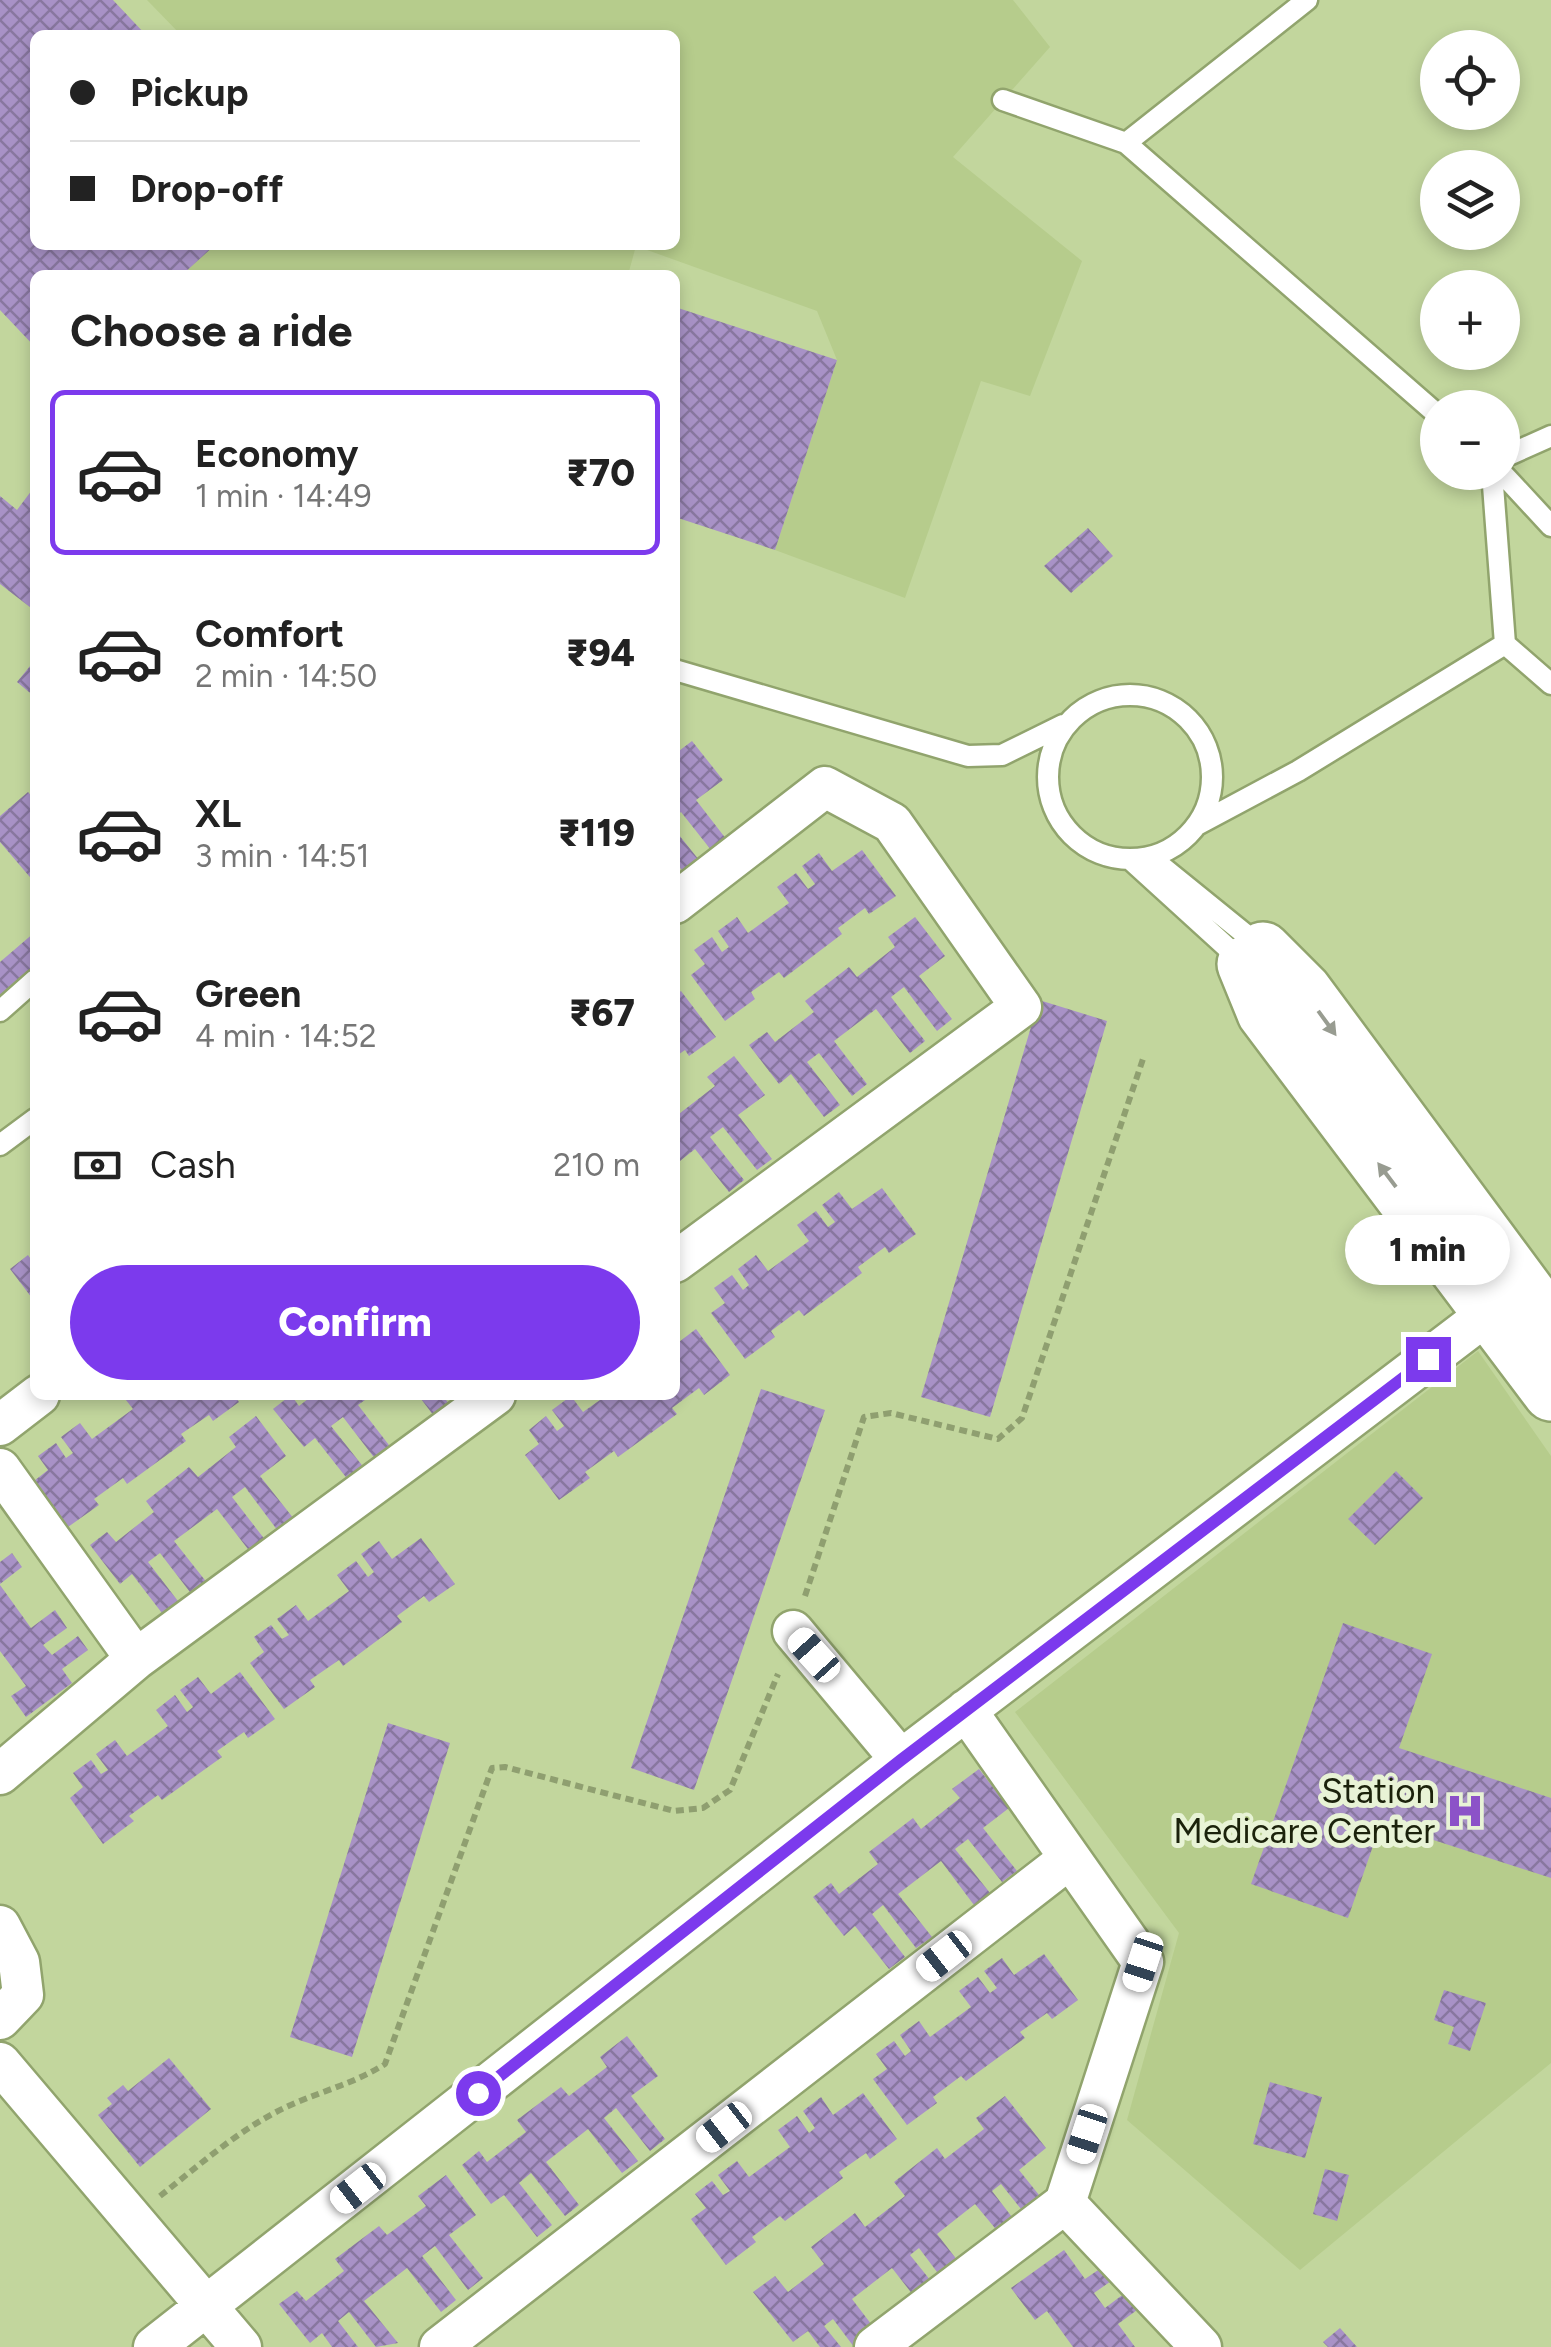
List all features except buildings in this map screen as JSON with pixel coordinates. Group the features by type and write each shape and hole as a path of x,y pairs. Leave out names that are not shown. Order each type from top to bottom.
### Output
{"main road":[{"path":"1254,956 1266,1013 1551,1392"},
{"path":"1254,956 1304,992 1551,1325"}],"street":[{"path":"680,899 825,787 892,824 1021,1007 680,1258"},
{"path":"154,2347 901,1760 1490,1312"},
{"path":"0,1425 32,1400"},
{"path":"0,1774 136,1659 488,1400"},
{"path":"0,1469 136,1659"},
{"path":"793,1631 901,1760"},
{"path":"875,2347 1065,2203 1143,1962 966,1710"},
{"path":"440,2347 1070,1858"},
{"path":"0,1926 19,1962 22,1994 0,2018"},
{"path":"0,2063 241,2347"},
{"path":"1065,2203 1201,2347"}],"lane":[{"path":"1126,143 1307,0"},
{"path":"1003,100 1126,143 1420,400"},
{"path":"1520,450 1551,436"},
{"path":"1493,490 1505,644 1551,684"},
{"path":"1518,490 1551,526"},
{"path":"1069,720 1049,758 1051,801 1074,837 1092,850 1140,859 1168,850 1196,825 1298,770 1505,644"},
{"path":"680,671 968,756 1002,756 1108,697 1130,694 1173,706 1203,739 1210,760 1207,805 1196,825"},
{"path":"1140,859 1254,956"},
{"path":"0,1011 30,984"},
{"path":"0,1145 30,1123"}],"path":[{"path":"131,2218 230,2141 292,2104 360,2080 385,2064 492,1768 505,1766 674,1810 703,1808 730,1790 793,1631 864,1417 891,1412 998,1439 1022,1418 1144,1056"}],"shaded area":[{"path":"147,0 1013,0 1050,47 953,157 1082,261 1030,396 981,381 905,598 775,550 837,360 817,311 647,250 680,250 680,30 176,30"},
{"path":"210,250 635,250 629,270 188,270"},
{"path":"1478,1351 1551,1456 1551,2063 1300,2270 1127,2120 1179,1933 1015,1712"}],"place":[{"name":"Station Medicare Center","path":"1465,1811"}],"route":[{"path":"478,2093 901,1760 1428,1359"}]}
